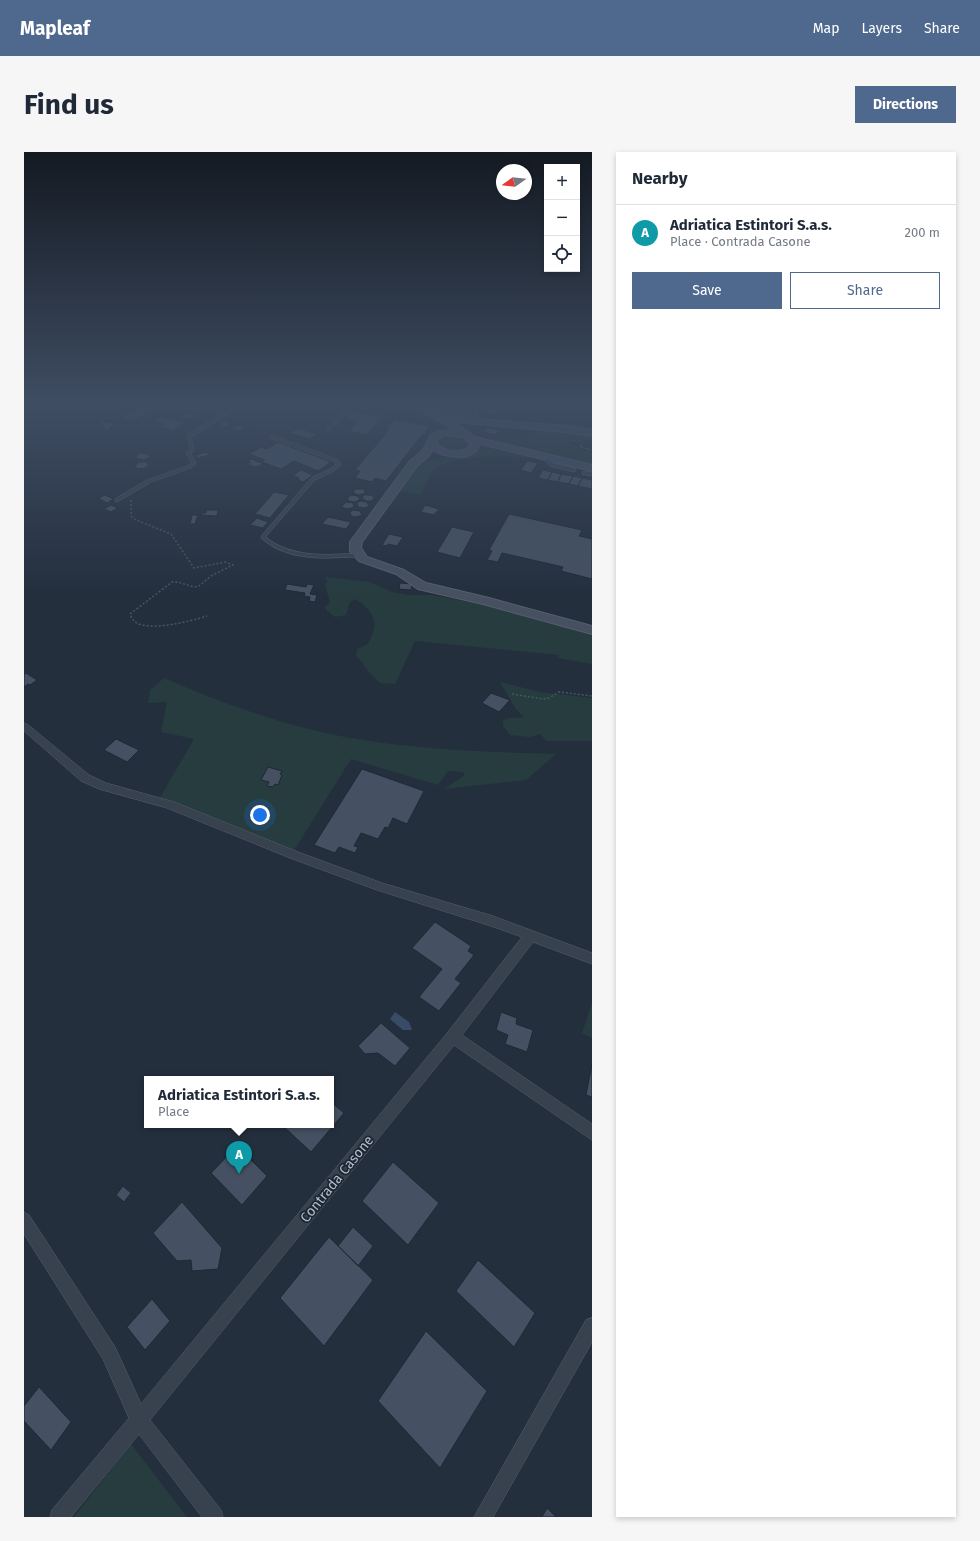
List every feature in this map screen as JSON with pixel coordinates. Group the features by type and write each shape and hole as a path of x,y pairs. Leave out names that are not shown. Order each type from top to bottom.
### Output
{"main road":[{"path":"410,467 356,542 355,548 359,555 369,561 400,572 422,586 431,589 492,603 592,630"},
{"path":"408,471 415,467"},
{"path":"578,467 588,470"}],"street":[{"path":"24,726 75,770 86,778 103,786 170,805 294,855 381,887 460,911 592,959"},
{"name":"Contrada Casone","path":"59,1517 454,1036 531,936"},
{"path":"454,1036 592,1134"},
{"path":"24,1220 109,1352 139,1420 214,1517"},
{"path":"483,1517 592,1326"}],"lane":[{"path":"117,500 149,481 190,467"},
{"path":"336,467 312,479 263,537 267,543 280,550 338,557 359,555"},
{"path":"559,467 574,470"},
{"path":"588,470 592,474"}],"path":[{"path":"132,491 131,516 136,520 171,534 194,568 202,569 228,561 233,565 211,576 199,586 194,587 178,582 172,582 130,614 131,617 135,622 150,625 187,623 207,616"},
{"path":"512,694 543,699 549,698 559,692 592,696"}],"green space":[{"path":"416,467 437,467 434,468 421,495 396,491"},
{"path":"325,577 370,582 392,592 409,595 433,595 500,608 592,632 592,664 558,658 559,655 415,641 395,684 381,683 373,677 356,655 357,649 368,644 372,635 374,620 372,615 363,604 355,599 350,602 346,615 335,617 327,611 325,607 330,602 325,586 327,581"},
{"path":"164,678 237,707 312,730 337,735 363,740 435,748 556,754 526,780 444,789 465,775 463,772 448,771 438,785 351,759 293,852 158,801 194,739 161,732 167,702 148,703 150,690"},
{"path":"500,682 540,692 592,698 592,741 547,741 540,734 530,737 510,735 503,726 503,720 524,717 515,708"},
{"path":"592,1003 592,1038 582,1033"},
{"path":"131,1444 187,1517 74,1517"}],"water":[{"path":"395,1012 409,1022 412,1030 403,1030 390,1019"}],"building":[{"path":"136,467 147,467 145,468 138,469"},
{"path":"275,467 285,467 281,469"},
{"path":"308,467 324,467 318,471"},
{"path":"358,467 397,467 386,481 375,478 372,482 355,478 360,471 355,470"},
{"path":"523,467 535,467 531,473 521,470"},
{"path":"301,470 313,475 303,482 293,475"},
{"path":"543,470 552,472 548,480 538,478"},
{"path":"552,472 561,474 558,482 548,480"},
{"path":"561,474 573,476 569,484 558,482"},
{"path":"573,476 582,478 578,486 569,484"},
{"path":"582,478 592,480 592,489 578,486"},
{"path":"364,489 365,493 359,495 355,494 353,490"},
{"path":"274,492 289,495 270,518 255,514"},
{"path":"105,495 114,499 107,503 98,498"},
{"path":"351,495 358,496 360,500 354,502 349,501 347,498"},
{"path":"364,495 371,495 375,498 371,501 366,501 362,498"},
{"path":"360,501 367,502 369,506 365,508 358,507 357,503"},
{"path":"346,502 353,503 354,507 348,509 344,508 342,506"},
{"path":"111,505 118,508 111,512 104,509"},
{"path":"425,505 439,509 434,515 421,512"},
{"path":"206,510 218,510 217,516 201,515 202,513 206,513"},
{"path":"353,510 360,511 362,515 356,517 351,516 350,512"},
{"path":"509,514 582,530 579,536 592,539 592,579 561,571 563,567 502,553 498,562 487,560 492,551 489,550"},
{"path":"192,515 198,515 195,524 190,524"},
{"path":"328,517 351,522 346,529 322,524"},
{"path":"257,518 268,522 263,528 250,525"},
{"path":"452,527 474,532 460,558 437,552"},
{"path":"389,534 403,537 397,546 388,544 387,546 382,545"},
{"path":"400,583 412,584 411,590 399,589"},
{"path":"287,584 306,587 307,584 314,585 310,594 317,595 315,602 309,601 310,597 304,596 305,593 285,590"},
{"path":"26,673 37,680 24,687 24,675"},
{"path":"491,693 510,700 499,712 482,703"},
{"path":"116,739 139,750 127,762 104,750"},
{"path":"268,767 282,771 278,785 275,784 273,787 267,786 269,782 261,780"},
{"path":"362,769 424,791 407,824 393,818 388,828 385,827 378,839 361,833 354,846 358,847 355,853 339,847 335,853 314,845"},
{"path":"435,922 471,946 468,951 474,955 455,979 461,983 439,1011 419,997 442,969 412,948"},
{"path":"501,1012 517,1018 516,1024 533,1030 527,1052 505,1044 508,1035 496,1030"},
{"path":"381,1023 410,1048 395,1066 378,1053 365,1054 358,1046"},
{"path":"592,1064 592,1097 586,1095"},
{"path":"334,1105 344,1113 334,1125"},
{"path":"285,1128 331,1128 311,1152"},
{"path":"237,1146 267,1176 242,1205 211,1173"},
{"path":"393,1162 439,1203 408,1245 362,1201"},
{"path":"123,1186 131,1193 124,1202 116,1195"},
{"path":"182,1202 222,1248 218,1269 192,1271 191,1260 177,1261 153,1233"},
{"path":"353,1227 373,1246 358,1266 338,1246"},
{"path":"329,1237 373,1280 324,1346 280,1298"},
{"path":"478,1260 535,1313 514,1347 456,1291"},
{"path":"152,1299 170,1321 145,1350 127,1327"},
{"path":"426,1331 487,1391 440,1468 378,1401"},
{"path":"39,1387 71,1422 51,1450 24,1421 24,1406"},
{"path":"547,1508 556,1517 542,1517"}],"place":[{"name":"Adriatica Estintori S.a.s.","path":"239,1174"}]}
